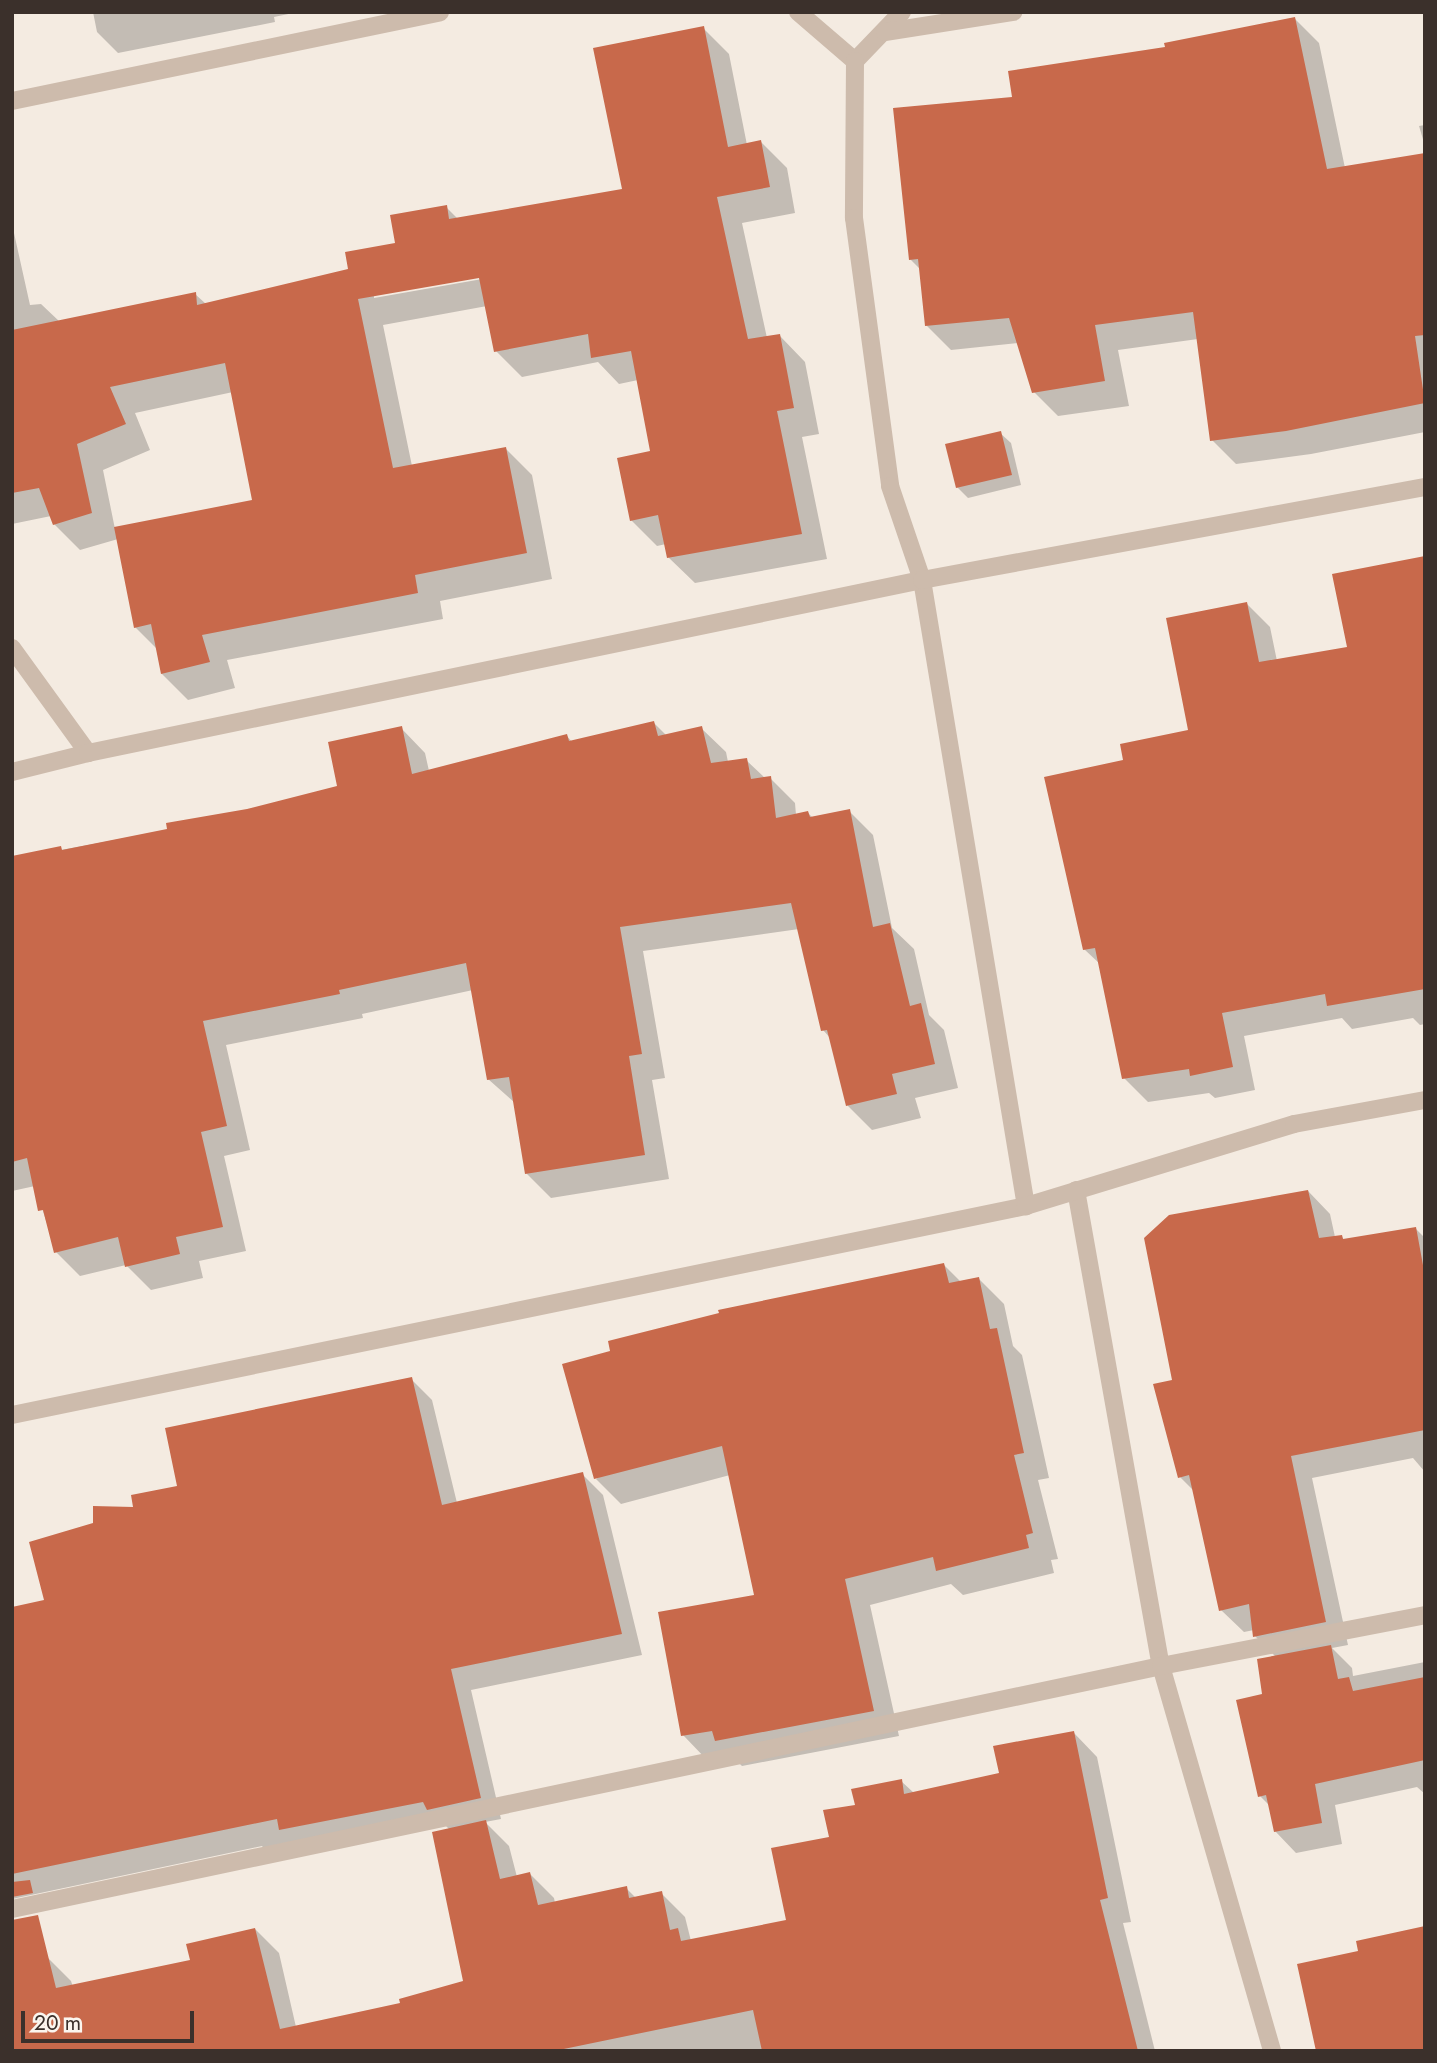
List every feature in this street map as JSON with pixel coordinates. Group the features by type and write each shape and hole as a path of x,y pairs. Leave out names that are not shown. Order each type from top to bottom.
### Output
{"street":[{"path":"12,102 440,12"},
{"path":"798,12 855,61"},
{"path":"902,12 855,61 854,218 890,486 922,580 1026,1206"},
{"path":"885,32 1013,12"},
{"path":"12,772 88,753 922,580 1425,487"},
{"path":"12,648 88,753"},
{"path":"12,1415 1026,1206 1294,1124 1425,1100"},
{"path":"1076,1190 1161,1666 1272,2051"},
{"path":"12,1909 1161,1666 1425,1615"}],"building":[{"path":"1295,17 1327,169 1425,153 1425,335 1415,336 1425,403 1286,431 1210,441 1193,312 1095,325 1105,381 1032,393 1009,318 925,326 918,259 909,260 893,108 1012,97 1008,71 1165,47 1164,43"},
{"path":"704,26 728,147 761,140 770,187 717,197 748,339 780,334 794,408 777,411 802,534 667,558 658,515 630,521 617,458 650,451 631,351 591,358 588,334 494,352 479,278 358,299 393,468 506,447 527,553 415,575 418,593 202,635 210,662 161,674 151,624 134,628 114,527 252,500 225,363 110,387 126,424 77,444 92,513 53,525 39,488 12,493 12,330 196,292 197,305 348,269 345,252 395,243 390,215 447,205 449,219 622,189 593,48"},
{"path":"1001,431 1012,475 956,488 945,444"},
{"path":"1425,556 1425,989 1327,1006 1325,994 1222,1013 1233,1067 1190,1076 1189,1069 1122,1079 1095,948 1083,950 1044,777 1123,760 1120,744 1188,730 1166,618 1247,602 1259,662 1347,647 1332,574"},
{"path":"654,721 658,736 702,726 711,763 747,758 751,779 771,776 776,818 808,811 810,817 850,809 873,927 890,923 910,1006 921,1003 935,1064 892,1074 897,1094 846,1106 827,1030 821,1031 791,903 620,927 642,1054 629,1056 645,1155 525,1174 509,1077 487,1080 466,963 339,990 340,994 203,1021 227,1126 201,1132 223,1227 176,1237 180,1254 125,1267 118,1237 54,1253 43,1210 38,1211 27,1158 12,1162 12,856 61,846 62,850 167,829 166,823 247,809 337,786 328,742 402,726 412,774 567,734 569,741"},
{"path":"1308,1190 1319,1238 1342,1235 1343,1239 1416,1227 1425,1276 1425,1430 1291,1456 1326,1622 1253,1637 1249,1604 1219,1611 1189,1475 1178,1478 1153,1384 1172,1380 1144,1238 1169,1215"},
{"path":"944,1263 949,1283 979,1277 990,1329 997,1328 1024,1453 1014,1455 1033,1533 1026,1535 1029,1548 936,1571 933,1557 845,1579 874,1711 715,1741 712,1731 681,1736 658,1612 754,1595 722,1446 594,1479 562,1364 610,1351 608,1341 719,1313 718,1310"},
{"path":"412,1377 442,1505 583,1472 622,1634 451,1669 481,1798 427,1810 423,1802 279,1830 277,1819 12,1874 12,1607 44,1600 29,1542 93,1523 93,1506 133,1507 131,1495 177,1486 165,1428"},
{"path":"1331,1645 1338,1679 1349,1677 1353,1691 1425,1677 1425,1760 1315,1784 1322,1823 1274,1832 1266,1795 1258,1797 1236,1700 1262,1694 1257,1659"},
{"path":"1074,1731 1108,1898 1100,1900 1138,2051 762,2051 753,2010 554,2051 12,2051 12,1920 38,1915 56,1988 190,1960 186,1944 255,1928 280,2029 400,2003 399,1999 463,1981 432,1832 486,1820 500,1879 530,1872 538,1905 627,1886 629,1898 662,1891 670,1930 678,1928 681,1941 786,1920 771,1848 829,1837 823,1810 855,1805 851,1789 902,1779 904,1794 999,1773 993,1746"},
{"path":"30,1880 33,1893 12,1897 12,1882"},
{"path":"1425,1926 1425,2051 1316,2051 1297,1964 1358,1951 1356,1941"}]}
